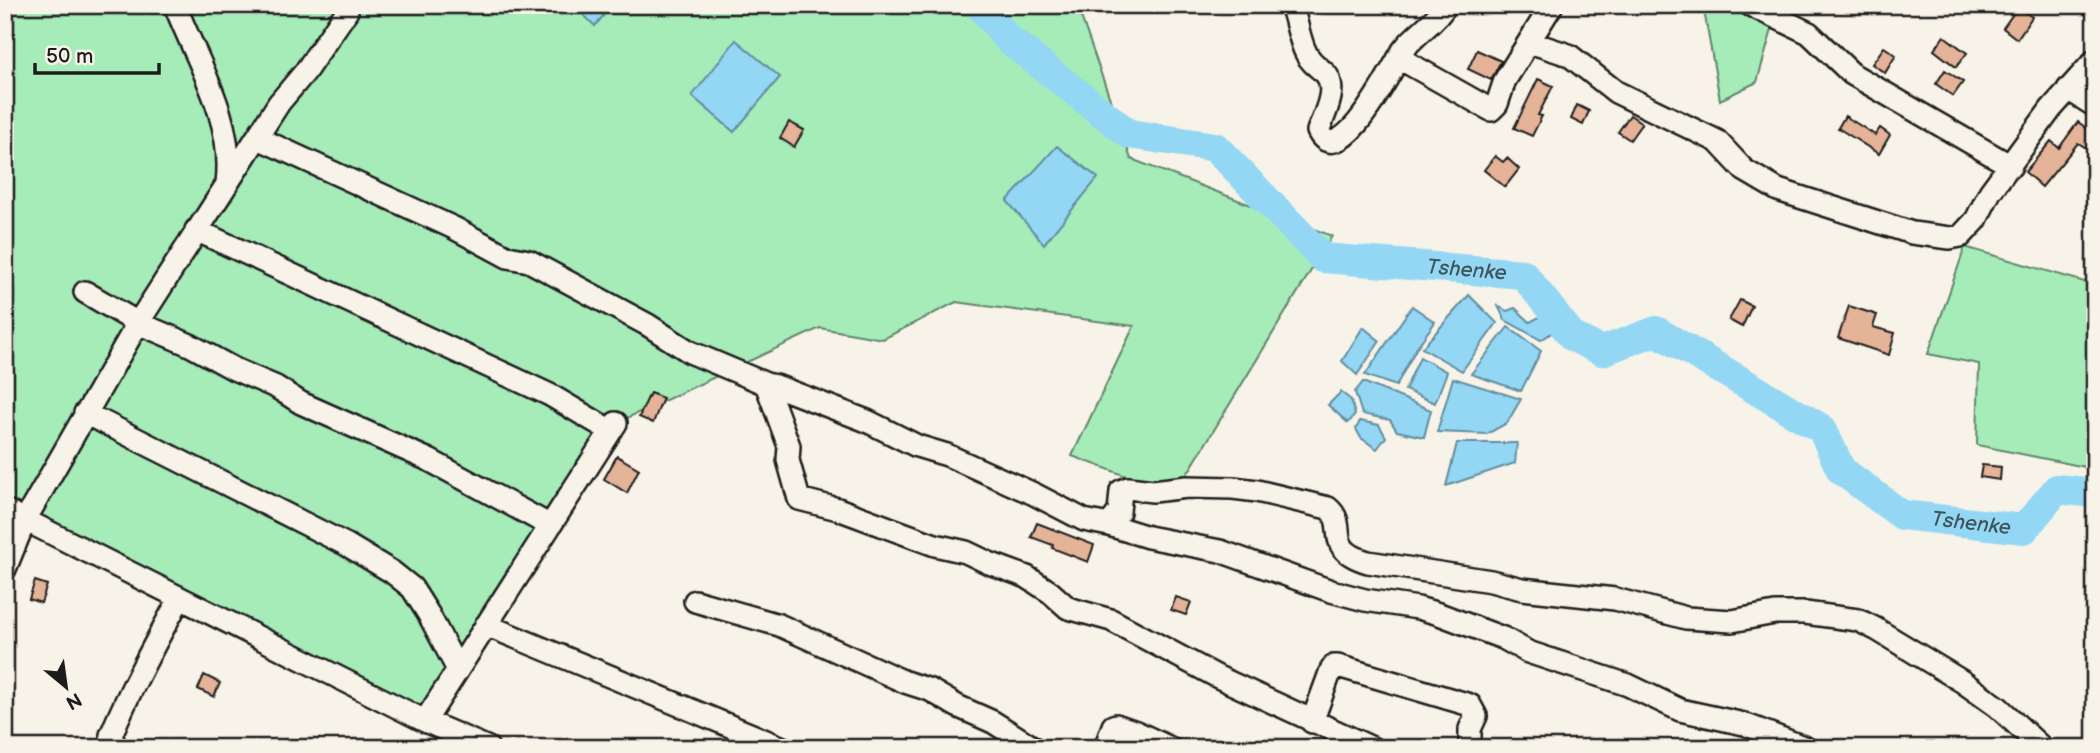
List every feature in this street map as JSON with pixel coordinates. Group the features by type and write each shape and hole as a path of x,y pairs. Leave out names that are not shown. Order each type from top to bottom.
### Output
{"street":[{"path":"175,5 192,49 209,82 227,139 229,164 226,185"},
{"path":"1292,5 1306,54 1327,75 1330,84 1331,94 1318,131 1324,139 1335,141 1343,138 1373,104 1405,47 1441,14 1446,5"},
{"path":"1399,58 1491,110 1497,104 1505,80 1552,5"},
{"path":"1750,5 1810,33 1852,74 2011,166"},
{"path":"5,569 25,520 138,323 279,103 305,72 348,11"},
{"path":"1529,42 1569,55 1616,92 1717,141 1744,170 1778,190 1912,233 1950,238 1961,236 1976,220 1990,192 2068,89 2095,60"},
{"path":"2068,89 2095,106"},
{"path":"258,138 454,228 508,257 529,261 648,325 690,352 766,384 867,421 917,446 947,455 1084,520 1148,537 1220,551 1343,594 1428,611 1503,638 1528,652 1628,685 1681,710 1744,724 1807,748"},
{"path":"196,230 614,427 425,721"},
{"path":"85,292 138,323 190,345 350,426 429,460 549,525"},
{"path":"766,384 789,446 788,460 799,499 838,509 935,545 966,552 1027,577 1068,608 1111,620 1218,677 1372,748"},
{"path":"85,413 347,545 392,572 412,588 457,668"},
{"path":"1109,525 1119,512 1121,491 1128,488 1153,491 1200,486 1257,491 1328,508 1334,513 1342,548 1352,557 1368,562 1491,581 1522,589 1615,599 1699,619 1732,621 1775,613 1805,613 1858,620 1963,682 1998,708 2042,748"},
{"path":"5,510 425,721 488,748"},
{"path":"116,748 111,735 121,711 142,664 180,598"},
{"path":"695,601 779,625 905,682 930,690 957,706 985,717 1034,748"},
{"path":"486,625 783,748"},
{"path":"1312,722 1331,670 1338,666 1469,705 1476,716 1469,729 1470,748"},
{"path":"1105,748 1113,726 1116,725 1170,748"}],"green space":[{"path":"5,5 1077,5 1131,159 1332,236 1175,494 1072,456 1134,326 956,302 883,339 820,328 616,423 425,721 5,510"},
{"path":"1703,5 1779,5 1757,82 1720,100"},
{"path":"1965,247 2095,285 2095,469 1977,445 1979,364 1928,354"}],"water":[{"path":"573,5 612,5 595,26"},
{"path":"736,40 780,77 734,132 692,96"},
{"path":"1057,146 1098,178 1044,244 1007,201"},
{"path":"1469,295 1497,323 1462,371 1422,348"},
{"path":"1412,306 1435,322 1417,347 1396,386 1365,375"},
{"path":"1498,306 1507,311 1515,308 1530,322 1543,315 1553,332 1541,340 1505,320"},
{"path":"1363,327 1380,341 1357,375 1342,361"},
{"path":"1508,327 1541,351 1521,391 1471,374"},
{"path":"1420,357 1447,372 1435,403 1405,390"},
{"path":"1453,378 1521,399 1507,423 1487,434 1437,432"},
{"path":"1363,382 1431,410 1424,437 1397,431 1390,420 1362,414 1355,392"},
{"path":"1341,392 1351,400 1355,415 1348,423 1328,405"},
{"path":"1360,421 1379,425 1386,437 1377,449 1361,438 1356,429"},
{"path":"1457,443 1517,443 1515,463 1446,486"}],"building":[{"path":"2018,7 2032,17 2017,39 2003,28"},
{"path":"1944,36 1967,53 1956,67 1934,50"},
{"path":"1884,47 1896,55 1885,73 1872,64"},
{"path":"1477,50 1501,61 1491,80 1468,69"},
{"path":"1945,70 1963,82 1953,96 1936,84"},
{"path":"1538,79 1553,86 1538,115 1542,116 1532,136 1514,128"},
{"path":"1577,105 1589,111 1583,125 1571,119"},
{"path":"1630,115 1642,123 1630,140 1618,132"},
{"path":"1845,116 1875,135 1880,128 1890,135 1879,154 1838,128"},
{"path":"789,122 804,130 794,147 780,138"},
{"path":"2078,122 2095,134 2095,153 2078,143 2042,187 2025,172 2051,141 2059,148"},
{"path":"1495,156 1503,162 1507,158 1519,169 1505,187 1484,170"},
{"path":"1740,300 1752,306 1742,327 1729,320"},
{"path":"1849,306 1877,315 1873,327 1895,333 1889,355 1838,338"},
{"path":"650,393 663,398 653,423 639,417"},
{"path":"617,456 639,469 627,493 604,479"},
{"path":"1982,465 2001,467 2000,480 1980,477"},
{"path":"1037,523 1094,545 1088,562 1031,537"},
{"path":"35,581 47,585 41,603 29,599"},
{"path":"1176,597 1191,602 1186,615 1171,610"},
{"path":"204,675 220,683 214,697 198,689"}],"waterway":[{"name":"Tshenke","path":"980,5 1008,39 1129,134 1215,147 1323,258 1523,274 1573,337 1602,351 1656,331 1822,429 1841,470 1902,515 2024,529 2057,489 2095,493"}]}
